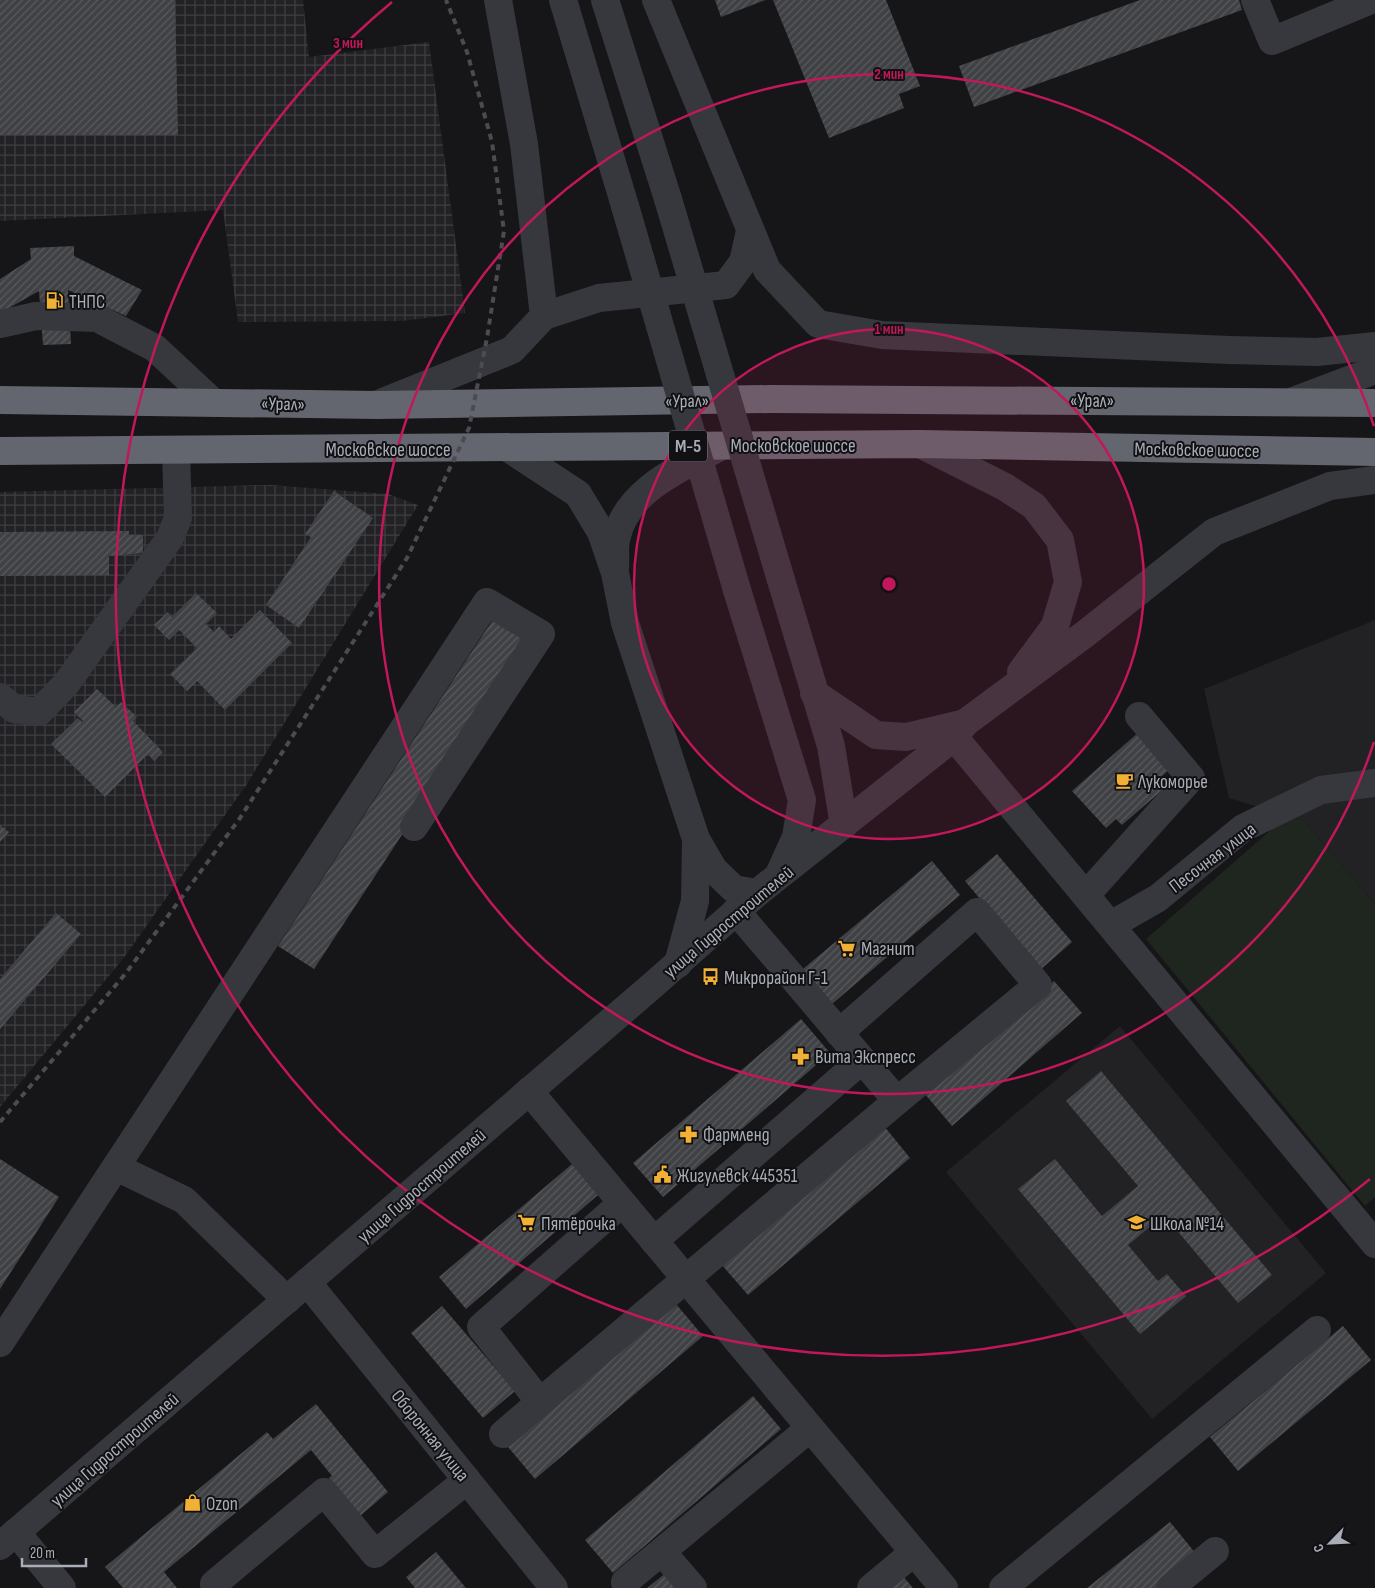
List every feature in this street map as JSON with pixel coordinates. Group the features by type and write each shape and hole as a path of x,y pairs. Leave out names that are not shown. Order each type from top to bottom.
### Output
{"highway":[{"name":"«Урал»","path":"0,400 377,405 772,399 1375,403"},
{"name":"Московское шоссе","path":"0,451 920,444 1375,452"}],"street":[{"path":"498,0 524,144 544,316"},
{"path":"508,448 578,494 601,532 615,574 625,623 696,839 714,870 734,889 766,887 788,858 796,837 802,800 737,590 626,206 563,0"},
{"path":"605,0 668,199 830,746 844,825"},
{"path":"656,0 767,270 818,324 882,335 1229,350 1317,352 1375,346"},
{"path":"1255,0 1272,41 1371,0"},
{"path":"377,405 512,350 544,316 599,298 726,285 743,262 750,231"},
{"path":"0,324 36,316 97,318 155,348 214,403"},
{"path":"1293,401 1375,370"},
{"path":"920,444 1005,487 1034,506 1060,540 1068,582 1055,626 1002,697"},
{"path":"615,574 616,540 628,510 658,481 723,446"},
{"path":"0,697 14,709 39,712 66,684 165,546 178,518 176,450"},
{"name":"улица Гидростроителей","path":"8,1539 678,964 736,911 959,730 1214,532 1330,486 1375,480"},
{"path":"0,1344 487,602 541,634 414,827"},
{"path":"814,693 876,735 906,738 959,730 1111,926 1375,1244"},
{"path":"1086,895 1191,778 1139,716"},
{"path":"1321,790 1375,766"},
{"name":"Песочная улица","path":"1111,926 1158,898 1243,828 1321,790 1375,783"},
{"path":"678,964 695,901 696,839"},
{"path":"736,911 897,1101"},
{"path":"503,1434 897,1101 1038,985 977,912 839,1033"},
{"path":"654,1241 862,1060"},
{"path":"529,1091 944,1588"},
{"path":"116,1167 184,1200 286,1300"},
{"path":"540,1402 481,1327 622,1203"},
{"name":"Оборонная улица","path":"307,1282 554,1588"},
{"path":"1003,1588 1317,1330"},
{"path":"625,1582 810,1428"},
{"path":"218,1588 214,1584 324,1492 375,1554 467,1480"},
{"path":"8,1539 62,1588"},
{"path":"1170,1588 1216,1551"},
{"path":"662,1552 693,1588"},
{"path":"870,1588 914,1552"}],"shaded area":[{"path":"0,0 303,0 309,57 429,42 465,313 402,321 238,322 223,210 0,221"},
{"path":"270,485 388,494 418,505 247,784 123,959 0,1107 0,492"},
{"path":"1375,620 1375,904 1304,821 1229,798 1204,689"},
{"path":"1287,816 1304,821 1375,904 1375,1197 1365,1206 1146,939"},
{"name":"Школа №14","path":"1120,1026 1326,1273 1152,1419 946,1172"}],"building":[{"path":"0,0 175,0 178,135 0,135"},
{"path":"715,0 765,0 721,17"},
{"path":"773,0 886,0 920,86 899,94 904,108 829,138"},
{"path":"1140,0 1239,0 1242,10 974,107 959,66"},
{"path":"74,246 74,256 142,290 126,316 68,290 71,344 43,345 39,291 0,313 0,279 31,259 30,248"},
{"path":"334,491 373,518 299,628 266,605 311,537 305,534"},
{"path":"129,531 129,535 143,535 143,553 109,556 109,575 0,576 0,532"},
{"path":"196,593 217,613 206,624 214,632 219,626 231,639 260,610 292,643 225,710 197,681 187,691 170,674 197,648 179,630 169,640 154,625 168,612 172,617"},
{"path":"494,618 529,641 314,969 278,946"},
{"path":"97,689 116,707 121,702 137,717 133,721 163,752 154,761 148,754 105,797 51,744 78,718 83,721 74,712"},
{"name":"Лукоморье","path":"1140,731 1172,767 1161,777 1168,785 1122,825 1116,819 1106,828 1072,791"},
{"path":"0,825 9,832 0,842"},
{"path":"997,854 1072,942 1040,970 965,881"},
{"path":"932,861 960,895 826,1009 797,974"},
{"path":"56,913 81,934 0,1029 0,979"},
{"path":"1054,981 1082,1013 952,1126 924,1093"},
{"path":"801,1019 830,1053 663,1197 633,1163"},
{"path":"1101,1071 1272,1275 1238,1303 1164,1215 1128,1245 1158,1281 1167,1274 1186,1296 1140,1334 1018,1189 1055,1159 1102,1216 1138,1186 1066,1101"},
{"path":"884,1126 910,1158 748,1295 721,1264"},
{"path":"0,1159 59,1197 0,1289"},
{"path":"572,1164 598,1195 466,1309 439,1277"},
{"path":"676,1304 703,1336 535,1479 508,1447"},
{"path":"442,1306 515,1391 483,1418 411,1333"},
{"path":"1343,1326 1371,1360 1238,1471 1210,1437"},
{"path":"753,1396 781,1429 613,1573 585,1540"},
{"path":"316,1404 388,1492 360,1516 329,1478 332,1476 311,1450 164,1572 177,1588 123,1588 105,1567 267,1432 273,1439"},
{"path":"1170,1522 1197,1555 1156,1588 1087,1588"},
{"path":"436,1552 466,1588 415,1588 406,1577"},
{"path":"672,1568 688,1588 647,1588"},
{"path":"902,1575 913,1588 886,1588"}],"railway":[{"path":"0,1122 126,973 240,818 407,558 469,428 487,338 504,231 492,142 467,52 446,0"}],"place":[{"name":"ТНПС","path":"55,301"},
{"name":"Лукоморье","path":"1124,781"},
{"name":"Магнит","path":"847,948"},
{"name":"Микрорайон Г-1","path":"710,977"},
{"name":"Вита Экспресс","path":"801,1056"},
{"name":"Фармленд","path":"689,1134"},
{"name":"Жигулевск 445351","path":"663,1175"},
{"name":"Пятёрочка","path":"527,1223"},
{"name":"Школа №14","path":"1136,1223"},
{"name":"Ozon","path":"192,1503"}]}
